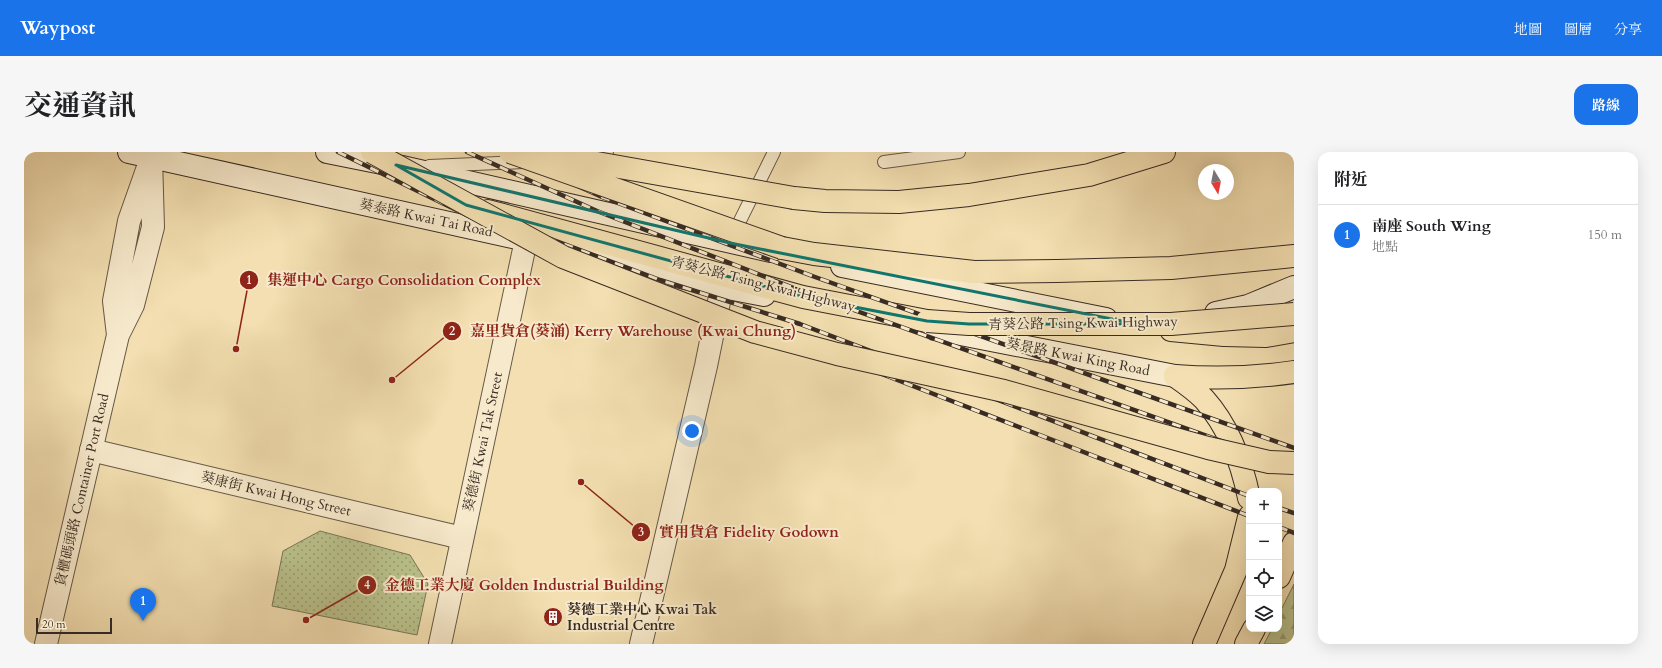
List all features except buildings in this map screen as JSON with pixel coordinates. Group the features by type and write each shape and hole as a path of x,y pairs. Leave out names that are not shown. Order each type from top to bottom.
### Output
{"main road":[{"name":"葵泰路 Kwai Tai Road","path":"129,152 152,154 526,240 722,287"},
{"path":"328,152 402,166 730,243 1113,320 1170,329 1224,335 1266,336 1294,331"},
{"name":"青葵公路 Tsing Kwai Highway","path":"372,152 466,204 802,297 927,321 977,324 1170,324 1294,314"},
{"path":"510,152 782,248 814,254 974,272 1171,268 1294,256"},
{"path":"537,152 794,198 825,201 899,202 969,195 1089,174 1164,152"},
{"name":"貨櫃碼頭路 Container Port Road","path":"46,644 118,335 133,305 153,227 152,154"},
{"path":"466,204 563,257 755,332 790,343 1004,391 1208,448 1270,462 1294,463"},
{"name":"葵德街 Kwai Tak Street","path":"440,644 526,240"},
{"path":"1113,320 1178,320 1223,312 1248,306 1294,286"},
{"path":"641,644 706,366 722,287"},
{"name":"葵景路 Kwai King Road","path":"722,287 1175,376"},
{"path":"1175,376 1236,378 1294,372"},
{"path":"1175,376 1204,399 1228,433 1244,472 1247,488"},
{"name":"葵康街 Kwai Hong Street","path":"91,450 462,538"},
{"path":"1204,644 1236,570 1247,524"},
{"path":"1282,570 1294,543"},
{"path":"1246,644 1252,632"}],"lane":[{"path":"402,166 479,165 542,161 607,152"},
{"path":"730,243 774,152"},
{"path":"884,162 959,152"}],"highlighted area":[{"path":"396,165 730,243 1137,324 969,324 927,321 803,297 466,205"}],"green space":[{"path":"320,531 410,555 428,584 417,635 272,606 283,551"},
{"path":"1294,584 1293,644 1264,644 1270,632 1282,632 1282,608"}],"railway":[{"path":"338,152 528,245 656,292 794,340 1246,515"},
{"path":"369,152 532,232 660,280 800,324 1246,495"},
{"path":"467,152 597,211 809,294 1294,467"},
{"path":"503,152 602,197 815,277 1294,448"},
{"path":"1282,509 1294,513"},
{"path":"1282,528 1294,533"}],"place":[{"name":"集運中心 Cargo Consolidation Complex","path":"236,349"},
{"name":"嘉里貨倉(葵涌) Kerry Warehouse (Kwai Chung)","path":"392,380"},
{"name":"實用貨倉 Fidelity Godown","path":"581,482"},
{"name":"葵德工業中心 Kwai Tak Industrial Centre","path":"553,617"},
{"name":"金德工業大廈 Golden Industrial Building","path":"306,620"},
{"name":"南座 South Wing","path":"143,621"}]}
